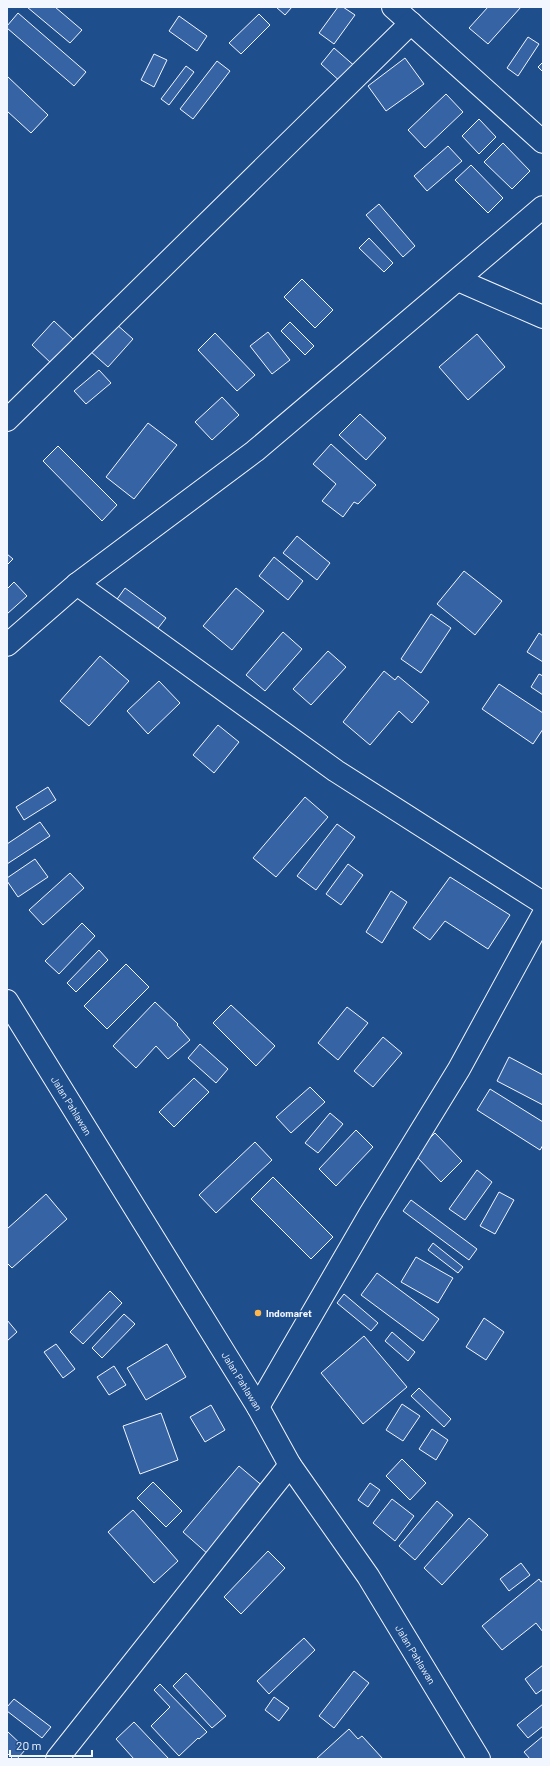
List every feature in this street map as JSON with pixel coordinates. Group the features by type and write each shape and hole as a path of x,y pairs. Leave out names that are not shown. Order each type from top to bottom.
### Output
{"main road":[{"path":"393,7 543,142"},
{"path":"7,420 411,23"},
{"path":"7,645 77,584 255,452 543,207"},
{"path":"458,280 543,317"},
{"path":"77,584 336,771 543,903"},
{"path":"258,1407 370,1214 459,1069 543,915"},
{"name":"Jalan Pahlawan","path":"7,1001 258,1407 290,1465 368,1576 479,1759"},
{"path":"57,1759 290,1465"}],"building":[{"path":"27,7 55,7 82,30 70,43"},
{"path":"276,7 292,7 285,15"},
{"path":"338,7 343,7 355,15 334,44 319,33"},
{"path":"488,7 521,7 488,44 469,28"},
{"path":"18,13 86,72 74,86 7,28"},
{"path":"259,14 270,25 241,54 229,43"},
{"path":"179,16 207,36 197,51 169,31"},
{"path":"528,37 539,44 518,76 507,68"},
{"path":"334,48 357,68 343,84 321,64"},
{"path":"154,54 167,60 154,87 141,80"},
{"path":"405,58 424,84 386,111 368,86"},
{"path":"217,61 230,71 193,119 180,109"},
{"path":"543,62 543,72 538,67"},
{"path":"186,66 194,72 169,105 161,99"},
{"path":"7,76 48,115 31,133 7,111"},
{"path":"446,94 463,112 425,148 408,130"},
{"path":"479,119 496,137 479,154 462,136"},
{"path":"503,143 530,171 512,189 484,162"},
{"path":"448,146 462,161 427,191 414,176"},
{"path":"471,165 503,198 488,213 455,180"},
{"path":"379,204 415,246 403,257 366,215"},
{"path":"369,238 393,263 384,272 359,248"},
{"path":"302,279 333,310 315,328 284,297"},
{"path":"54,321 75,341 53,365 32,345"},
{"path":"290,322 314,346 305,355 281,331"},
{"path":"115,323 133,339 108,367 90,351"},
{"path":"268,332 290,360 272,374 250,346"},
{"path":"215,333 255,375 237,391 198,350"},
{"path":"477,334 505,367 468,400 439,367"},
{"path":"99,370 111,383 86,404 74,391"},
{"path":"222,397 239,415 212,440 195,422"},
{"path":"360,414 386,438 366,460 339,435"},
{"path":"148,423 177,445 134,499 106,477"},
{"path":"331,444 376,485 358,504 354,502 343,517 322,501 336,484 313,464"},
{"path":"58,446 117,505 102,521 43,461"},
{"path":"297,536 330,563 317,580 283,553"},
{"path":"7,554 13,559 7,565"},
{"path":"274,557 303,581 288,600 259,576"},
{"path":"464,571 502,601 475,635 437,604"},
{"path":"14,582 27,596 7,614 7,589"},
{"path":"125,588 166,618 155,632 115,602"},
{"path":"236,588 264,611 232,650 203,626"},
{"path":"431,614 451,628 421,673 401,659"},
{"path":"283,632 302,649 265,691 246,675"},
{"path":"539,633 543,636 543,662 527,652"},
{"path":"328,651 346,667 311,705 293,689"},
{"path":"100,656 129,681 89,726 60,701"},
{"path":"384,671 395,680 398,676 429,702 412,723 399,711 370,745 343,722"},
{"path":"539,674 543,676 543,695 531,687"},
{"path":"159,681 180,703 148,734 127,711"},
{"path":"499,684 543,713 543,729 533,744 482,709"},
{"path":"218,725 239,742 214,773 193,755"},
{"path":"48,787 56,800 24,820 16,807"},
{"path":"305,797 328,817 276,877 253,858"},
{"path":"40,822 50,836 7,864 7,844"},
{"path":"337,824 355,837 316,890 297,876"},
{"path":"35,859 48,877 18,897 7,881 7,878"},
{"path":"348,864 363,875 341,905 326,894"},
{"path":"70,873 84,888 43,925 29,910"},
{"path":"450,877 510,915 488,949 445,921 430,940 413,928"},
{"path":"391,891 407,902 382,943 366,932"},
{"path":"82,923 95,936 59,974 45,961"},
{"path":"99,950 108,960 76,992 67,983"},
{"path":"126,964 149,987 107,1029 84,1006"},
{"path":"155,1002 178,1024 177,1025 190,1040 168,1059 156,1046 136,1068 113,1046"},
{"path":"231,1005 275,1046 256,1066 213,1023"},
{"path":"347,1007 368,1023 338,1060 318,1043"},
{"path":"383,1037 402,1053 373,1087 354,1071"},
{"path":"200,1044 228,1069 216,1083 188,1058"},
{"path":"509,1057 543,1075 543,1105 497,1081"},
{"path":"194,1078 209,1092 174,1127 159,1112"},
{"path":"310,1087 325,1102 291,1133 276,1117"},
{"path":"490,1089 543,1122 543,1145 540,1150 477,1110"},
{"path":"330,1113 343,1124 318,1153 305,1143"},
{"path":"356,1130 373,1147 336,1186 319,1169"},
{"path":"435,1133 462,1161 441,1182 414,1154"},
{"path":"255,1142 272,1160 216,1213 199,1195"},
{"path":"477,1170 492,1182 465,1220 449,1209"},
{"path":"273,1177 333,1237 311,1259 251,1199"},
{"path":"499,1192 514,1200 495,1234 480,1226"},
{"path":"46,1194 67,1219 12,1268 7,1263 7,1229"},
{"path":"411,1200 477,1249 469,1260 403,1211"},
{"path":"433,1243 463,1267 458,1273 428,1250"},
{"path":"416,1257 453,1278 438,1303 401,1282"},
{"path":"377,1273 439,1319 423,1341 361,1295"},
{"path":"110,1291 122,1303 83,1344 70,1332"},
{"path":"344,1294 378,1323 371,1331 337,1303"},
{"path":"124,1314 135,1324 102,1358 92,1348"},
{"path":"484,1318 504,1332 486,1360 466,1347"},
{"path":"7,1320 17,1332 7,1341"},
{"path":"392,1332 415,1352 408,1361 385,1341"},
{"path":"364,1336 407,1387 363,1424 321,1373"},
{"path":"56,1344 75,1369 63,1378 44,1352"},
{"path":"167,1344 186,1377 146,1400 127,1368"},
{"path":"114,1366 126,1385 109,1395 97,1377"},
{"path":"419,1388 451,1419 444,1427 411,1396"},
{"path":"402,1404 420,1416 403,1441 386,1430"},
{"path":"211,1405 225,1430 205,1442 190,1417"},
{"path":"161,1413 178,1460 140,1474 123,1426"},
{"path":"432,1429 448,1440 436,1460 419,1449"},
{"path":"402,1459 426,1483 410,1500 386,1476"},
{"path":"239,1466 265,1488 209,1555 183,1532"},
{"path":"153,1482 182,1511 166,1527 137,1498"},
{"path":"370,1483 380,1490 368,1507 358,1500"},
{"path":"392,1499 414,1516 395,1541 373,1523"},
{"path":"437,1501 453,1515 415,1560 399,1546"},
{"path":"133,1510 178,1561 154,1583 108,1532"},
{"path":"469,1518 488,1535 442,1585 424,1568"},
{"path":"268,1551 285,1568 241,1614 224,1597"},
{"path":"521,1563 530,1575 509,1591 500,1579"},
{"path":"539,1579 541,1582 543,1581 543,1632 536,1623 502,1650 482,1626"},
{"path":"304,1638 315,1650 269,1694 257,1681"},
{"path":"543,1665 543,1689 536,1694 525,1679"},
{"path":"354,1671 369,1683 334,1728 319,1716"},
{"path":"186,1673 226,1716 212,1728 173,1686"},
{"path":"160,1684 207,1732 199,1739 198,1738 179,1756 151,1726 170,1707 154,1690"},
{"path":"274,1697 289,1708 279,1721 265,1710"},
{"path":"14,1699 51,1727 42,1738 7,1711 7,1707"},
{"path":"543,1704 543,1726 528,1738 517,1725"},
{"path":"134,1722 169,1759 134,1759 116,1739"},
{"path":"349,1729 358,1739 362,1736 383,1759 316,1759"},
{"path":"7,1731 26,1749 17,1759 13,1759 7,1753"},
{"path":"543,1736 543,1759 530,1759 524,1752"}],"place":[{"name":"Indomaret","path":"258,1313"}]}
